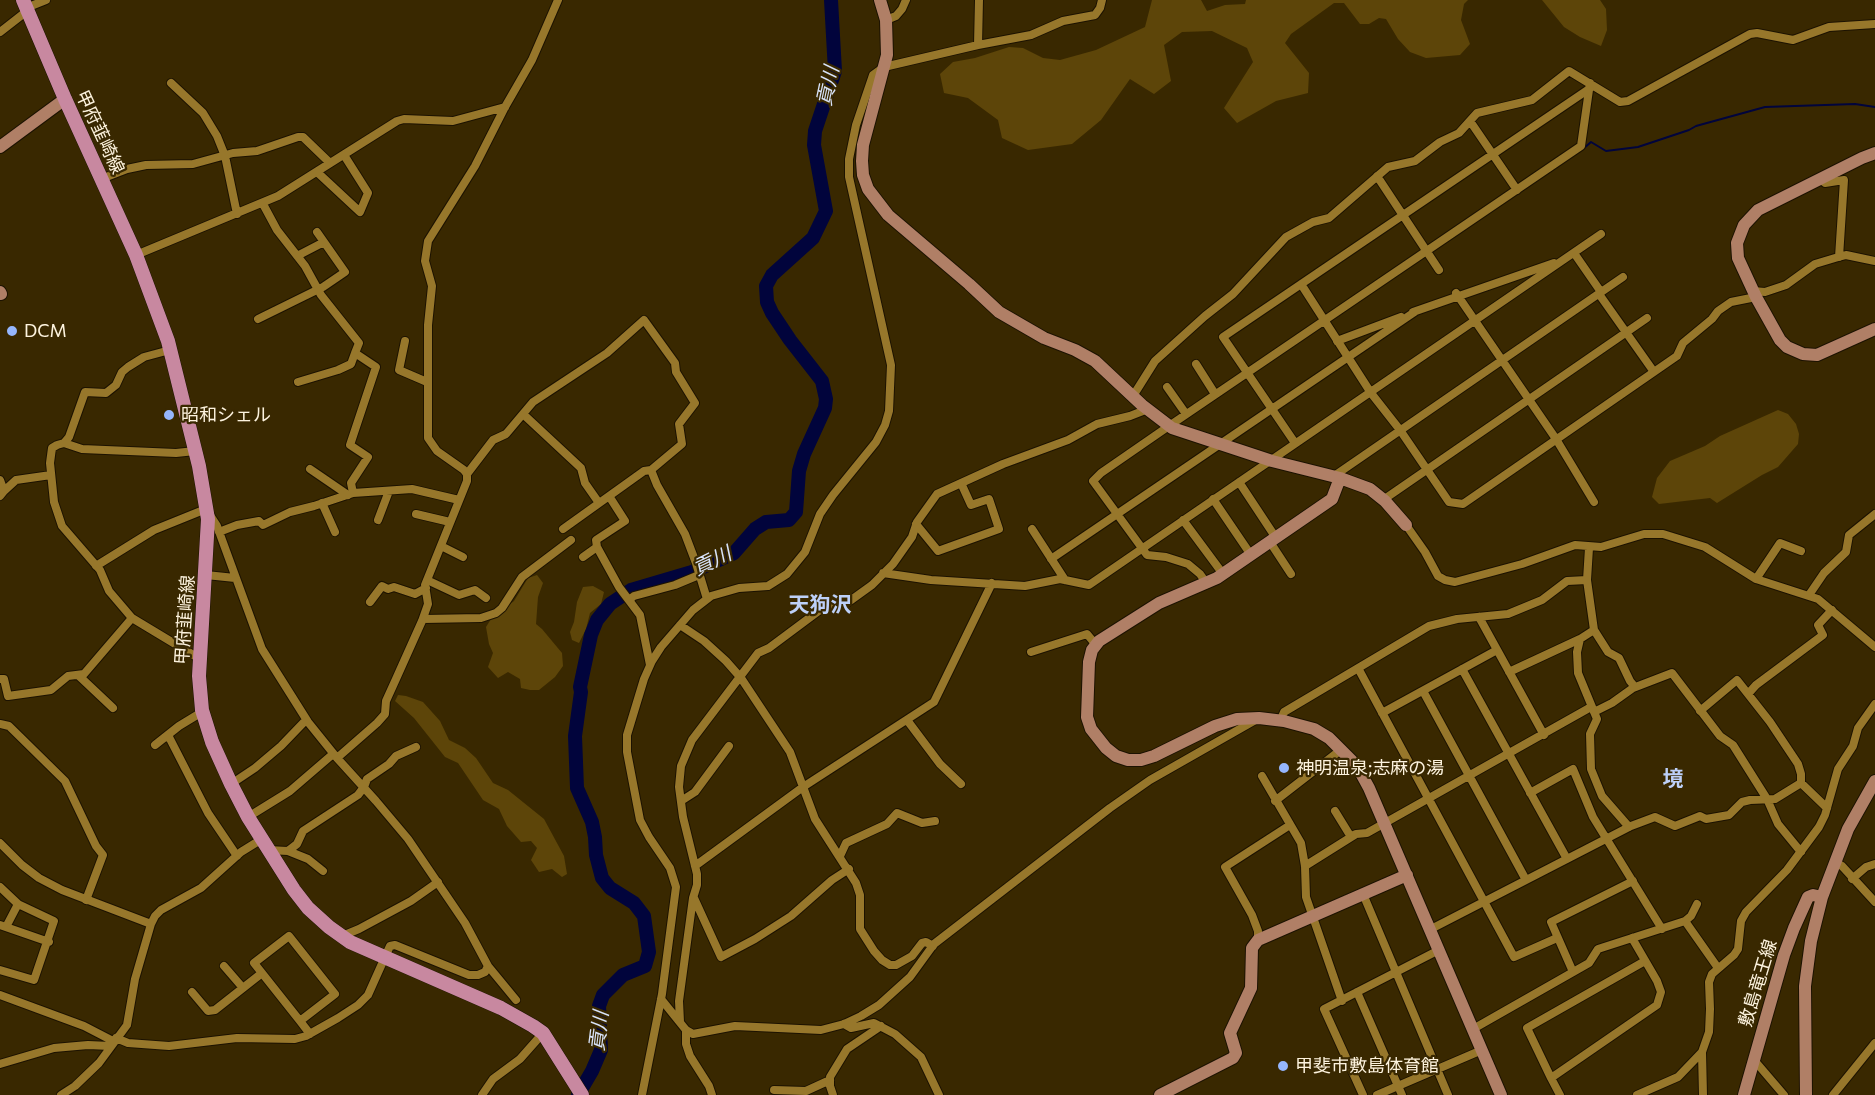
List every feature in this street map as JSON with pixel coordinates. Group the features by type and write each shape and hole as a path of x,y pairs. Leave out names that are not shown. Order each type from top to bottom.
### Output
{"main road":[{"name":"甲府韮崎線","path":"25,6 64,99 136,255 170,350 195,451 206,508 208,535 199,676 202,712 212,742 231,784 248,817 294,891 308,908 350,942 501,1008 543,1033 576,1090"}],"street":[{"path":"0,32 25,6 46,0"},
{"path":"467,474 459,465 437,451 428,438 429,302 432,286 425,261 428,241 476,166 505,107 532,60 558,0"},
{"path":"880,0 886,20 887,55 879,92 863,145 862,161 863,175 876,201 888,215 999,312 1044,339 1075,350 1095,361 1169,426 1272,461 1337,477 1370,489 1406,525 1438,576 1445,580 1455,582 1522,564 1575,545 1589,548 1601,547 1644,534 1663,534 1705,547 1756,579 1818,599 1875,647"},
{"path":"886,20 896,16 906,0"},
{"path":"978,45 979,0"},
{"path":"642,1095 661,999 676,886 670,868 640,820 627,752 627,735 650,666 661,647 693,610 706,599 726,591 768,586 787,574 805,552 820,514 876,442 885,425 889,411 891,365 849,177 849,159 856,125 873,75 884,67 1031,35 1063,21 1095,15 1102,0"},
{"path":"1133,396 1155,361 1233,294 1276,246 1302,227 1329,218 1388,167 1415,161 1440,142 1459,133 1477,113 1532,100 1569,71 1590,86 1620,102 1628,101 1750,34 1757,33 1793,40 1829,27 1875,24"},
{"path":"171,83 210,123 225,156 237,214"},
{"path":"1295,443 1222,337 1590,86"},
{"path":"1207,584 1200,574 1188,564 1166,557 1147,555 1093,481 1101,473 1215,394 1581,146 1590,86"},
{"path":"0,147 64,99"},
{"path":"136,255 263,204 397,121 404,119 453,121 505,107"},
{"path":"1470,122 1517,190"},
{"path":"101,179 127,169 146,165 194,164 258,151 303,137 330,163"},
{"path":"1875,153 1758,210 1744,225 1737,243 1738,258 1755,294 1780,340 1787,347 1803,354 1816,355 1875,329"},
{"path":"317,172 360,212 368,193 344,154"},
{"path":"1377,176 1439,270"},
{"path":"1820,179 1825,183 1844,180 1839,257"},
{"path":"263,204 277,230 297,256 318,290 358,343 351,364 298,382"},
{"path":"258,320 318,290 345,272 317,232"},
{"path":"883,573 931,580 1024,586 1059,579 1089,585 1601,234"},
{"path":"297,256 324,242"},
{"path":"1574,253 1654,372"},
{"path":"1301,284 1371,393 1400,430 1449,502 1463,504 1677,356 1683,343 1731,302 1786,285 1815,264 1846,255 1875,261"},
{"path":"1337,341 1457,295 1564,259"},
{"path":"1501,1095 1369,788 1357,766 1342,750 1329,738 1314,729 1259,718 1227,721 1141,760 1128,760 1116,756 1090,729 1087,717 1089,662 1095,645 1109,634 1159,603 1207,584 1273,540 1332,499 1337,477 1400,430 1623,277"},
{"path":"1457,295 1556,439 1594,502"},
{"path":"1051,559 1416,311"},
{"path":"1383,500 1647,318"},
{"path":"248,817 290,790 377,723 385,714 386,701 423,619 428,604 427,584 467,474 493,440 506,434 533,402 607,353 645,320 675,363 676,372 695,403 679,424 682,444 651,470 644,471 563,529"},
{"path":"405,341 399,370 428,382"},
{"path":"170,350 144,357 128,367 122,372 116,385 106,393 85,392 69,437 64,443 52,448 51,475 54,501 62,526 96,566 109,591 132,618 200,659"},
{"path":"350,494 351,483 368,457 350,445 376,367 355,353"},
{"path":"1196,364 1215,394"},
{"path":"1167,387 1186,414"},
{"path":"680,1022 679,1001 693,898 697,885 679,787 681,766 692,740 758,654 824,607 848,603 858,597 883,573 912,537 916,524 938,495 1012,460 1068,440 1097,423 1130,416 1148,409"},
{"path":"523,414 581,468 585,483 599,503"},
{"path":"64,443 82,449 176,453 195,451"},
{"path":"310,469 350,494"},
{"path":"651,470 684,534 696,563 706,599"},
{"path":"2,493 16,480 51,475"},
{"path":"0,480 2,493"},
{"path":"1239,482 1291,574"},
{"path":"916,524 938,550 999,529 989,499 971,505 961,483"},
{"path":"219,532 237,525 258,521 263,525 290,512 350,494 412,489 459,500"},
{"path":"378,520 389,491"},
{"path":"609,496 625,521 596,540 597,547 619,587 640,615 650,666"},
{"path":"1213,500 1251,555"},
{"path":"322,503 335,532"},
{"path":"96,566 154,530 206,508 219,532 262,649 306,720 408,839 465,922 488,966 516,1000"},
{"path":"416,514 450,522"},
{"path":"1809,595 1824,573 1846,552 1852,531 1875,514"},
{"path":"1183,520 1223,574"},
{"path":"1032,529 1065,580"},
{"path":"423,619 481,618 496,613 502,608 522,577 571,540"},
{"path":"1756,579 1780,543 1801,551"},
{"path":"441,546 463,557"},
{"path":"583,557 597,547"},
{"path":"1589,548 1587,580 1594,630 1608,652 1619,658 1635,687"},
{"path":"628,599 675,585 699,574"},
{"path":"206,575 235,578"},
{"path":"1280,721 1284,712 1429,626 1442,622 1508,614 1542,600 1568,581 1587,580"},
{"path":"695,866 803,786 934,702 992,583"},
{"path":"427,584 459,595 475,590 486,598"},
{"path":"370,602 382,586 388,589 394,587 415,594 427,584"},
{"path":"1748,694 1756,685 1823,635 1818,625 1832,610"},
{"path":"1479,617 1544,735"},
{"path":"0,679 4,679 9,696 51,690 68,676 84,674 132,618"},
{"path":"680,625 704,641 741,678 790,752 815,819 849,869 860,895 862,935 882,960 890,965 912,956 922,943 926,942 933,946"},
{"path":"1509,672 1580,639 1594,630"},
{"path":"1031,652 1087,634 1095,645"},
{"path":"1580,639 1577,652 1578,673 1596,719 1590,734 1591,769 1602,796 1629,827"},
{"path":"1382,713 1497,650"},
{"path":"1358,668 1514,957 1557,938"},
{"path":"1462,669 1567,859"},
{"path":"1305,866 1356,834 1367,833 1544,735 1593,710 1612,704 1635,687 1672,673 1720,736 1733,745 1767,799 1778,824 1800,852"},
{"path":"78,675 113,708"},
{"path":"1700,711 1737,680 1770,722 1798,764 1801,783 1827,808"},
{"path":"1423,691 1526,880"},
{"path":"1703,1095 1702,1052 1709,1032 1709,982 1712,974 1738,949 1741,921 1746,912 1770,889 1819,827 1838,770 1853,746 1858,728 1875,704"},
{"path":"155,745 202,712"},
{"path":"661,999 686,1030 693,1034 735,1026 821,1030 844,1024 879,1005 910,977 933,946 1110,808 1150,780 1259,718"},
{"path":"231,784 281,746 306,720"},
{"path":"907,720 940,764 961,784"},
{"path":"0,724 9,726 65,781 96,846 104,855 86,900"},
{"path":"168,735 208,813 237,856"},
{"path":"681,801 695,792 729,746"},
{"path":"288,851 297,844 303,831 358,795 367,780 396,756 416,747"},
{"path":"1275,801 1342,750"},
{"path":"1530,793 1574,770 1593,817 1662,928"},
{"path":"1262,777 1301,843 1305,866 1306,897 1342,1000"},
{"path":"1806,1095 1805,986 1811,941 1822,897 1848,829 1875,781"},
{"path":"1431,929 1629,827 1655,817 1675,826 1700,816 1706,819 1728,815 1742,802 1775,799 1801,783"},
{"path":"1335,811 1351,837"},
{"path":"840,856 846,843 887,824 897,813 922,823 935,821"},
{"path":"1258,940 1258,931 1252,915 1225,867 1290,825"},
{"path":"0,843 39,878 86,900 151,924"},
{"path":"62,1095 99,1063 127,1025 135,979 151,924 161,910 201,888 237,856 265,844 308,859 323,871"},
{"path":"1835,862 1842,866 1875,902"},
{"path":"1852,879 1866,867 1875,864"},
{"path":"693,898 721,957 791,916 832,880 849,869"},
{"path":"1160,1095 1233,1058 1236,1053 1230,1033 1251,988 1252,948 1258,940 1407,875"},
{"path":"1573,972 1551,922 1633,881"},
{"path":"342,936 411,901 438,882"},
{"path":"0,887 18,904 54,921 49,942 34,980 0,970"},
{"path":"1363,894 1448,1095"},
{"name":"敷島竜王線","path":"1744,1095 1784,955 1798,919 1808,897 1813,895 1822,897"},
{"path":"18,904 3,926 49,942"},
{"path":"1473,1029 1589,963 1598,949 1685,921 1691,916 1697,904"},
{"path":"1685,921 1718,968"},
{"path":"300,1021 335,994 289,936 254,963 310,1034"},
{"path":"1551,1077 1657,1005 1661,992 1657,981 1632,938"},
{"path":"0,1064 54,1048 88,1044 113,1042 169,1046 237,1038 295,1039 310,1034 338,1018 368,995 390,946 395,945 469,975 485,972 488,966"},
{"path":"1363,1095 1324,1010 1439,950"},
{"path":"1560,1095 1527,1028 1645,961"},
{"path":"224,966 243,988"},
{"path":"192,992 208,1011 215,1010 262,973"},
{"path":"1357,992 1402,1095"},
{"path":"0,995 84,1026 113,1042"},
{"path":"844,1024 851,1028 874,1023 895,1034 921,1057 939,1095"},
{"path":"833,1095 830,1080 847,1049 881,1026"},
{"path":"686,1030 686,1044 690,1056 709,1086 712,1095"},
{"path":"482,1095 493,1079 520,1059 543,1033"},
{"path":"1833,1095 1875,1043"},
{"path":"1377,1095 1482,1050"},
{"path":"1637,1095 1678,1077 1702,1052"},
{"path":"1754,1060 1784,1095"},
{"path":"774,1090 806,1090 830,1080"}],"shaded area":[{"path":"1152,0 1201,0 1207,11 1225,5 1245,4 1246,0 1468,0 1464,4 1461,20 1470,44 1460,55 1426,58 1410,52 1398,39 1386,19 1379,18 1369,24 1360,24 1344,3 1334,3 1291,34 1285,43 1309,73 1308,93 1276,101 1237,123 1224,108 1253,62 1247,48 1212,31 1182,32 1164,45 1171,81 1154,94 1130,79 1101,120 1072,144 1028,150 1002,138 998,120 968,98 944,93 940,74 953,62 975,58 1009,47 1023,48 1043,58 1060,60 1096,50 1145,27"},
{"path":"1542,0 1600,0 1606,9 1607,30 1601,46 1564,27"},
{"path":"1778,410 1788,414 1796,424 1799,434 1798,444 1778,467 1717,503 1710,498 1659,504 1652,497 1657,478 1670,461"},
{"path":"537,575 543,583 538,597 536,624 562,653 563,666 555,677 539,690 530,690 521,688 520,679 508,672 498,678 488,667 493,653 486,627 491,619 514,601 528,578"},
{"path":"593,586 604,592 601,604 590,613 579,643 572,640 570,632 577,602 583,587"},
{"path":"398,695 423,702 440,721 449,740 465,748 476,758 493,783 508,790 544,819 564,856 567,874 562,877 552,869 539,872 531,860 537,848 531,841 521,842 507,826 499,809 483,800 458,763 445,757 414,718 395,701"}],"waterway":[{"name":"貢川","path":"578,1095 601,1050 599,1006 603,995 623,975 645,966 649,952 644,916 634,903 610,888 602,878 596,855 592,822 577,788 575,736 580,687 591,635 597,620 610,604 631,590 692,572 734,553 755,529 766,522 789,520 796,512 799,471 804,454 825,408 826,399 822,381 772,313 767,302 766,286 772,275 813,238 826,211 814,145 815,131 835,71 831,0"},
{"path":"1583,149 1591,142 1606,151 1638,147 1696,126 1765,107 1855,104 1875,107"}],"place":[{"name":"DCM","path":"12,331"},
{"name":"昭和シェル","path":"169,415"},
{"name":"神明温泉;志麻の湯","path":"1284,768"},
{"name":"甲斐市敷島体育館","path":"1283,1066"}],"district":[{"name":"天狗沢","path":"820,605"},
{"name":"境","path":"1673,779"}]}
